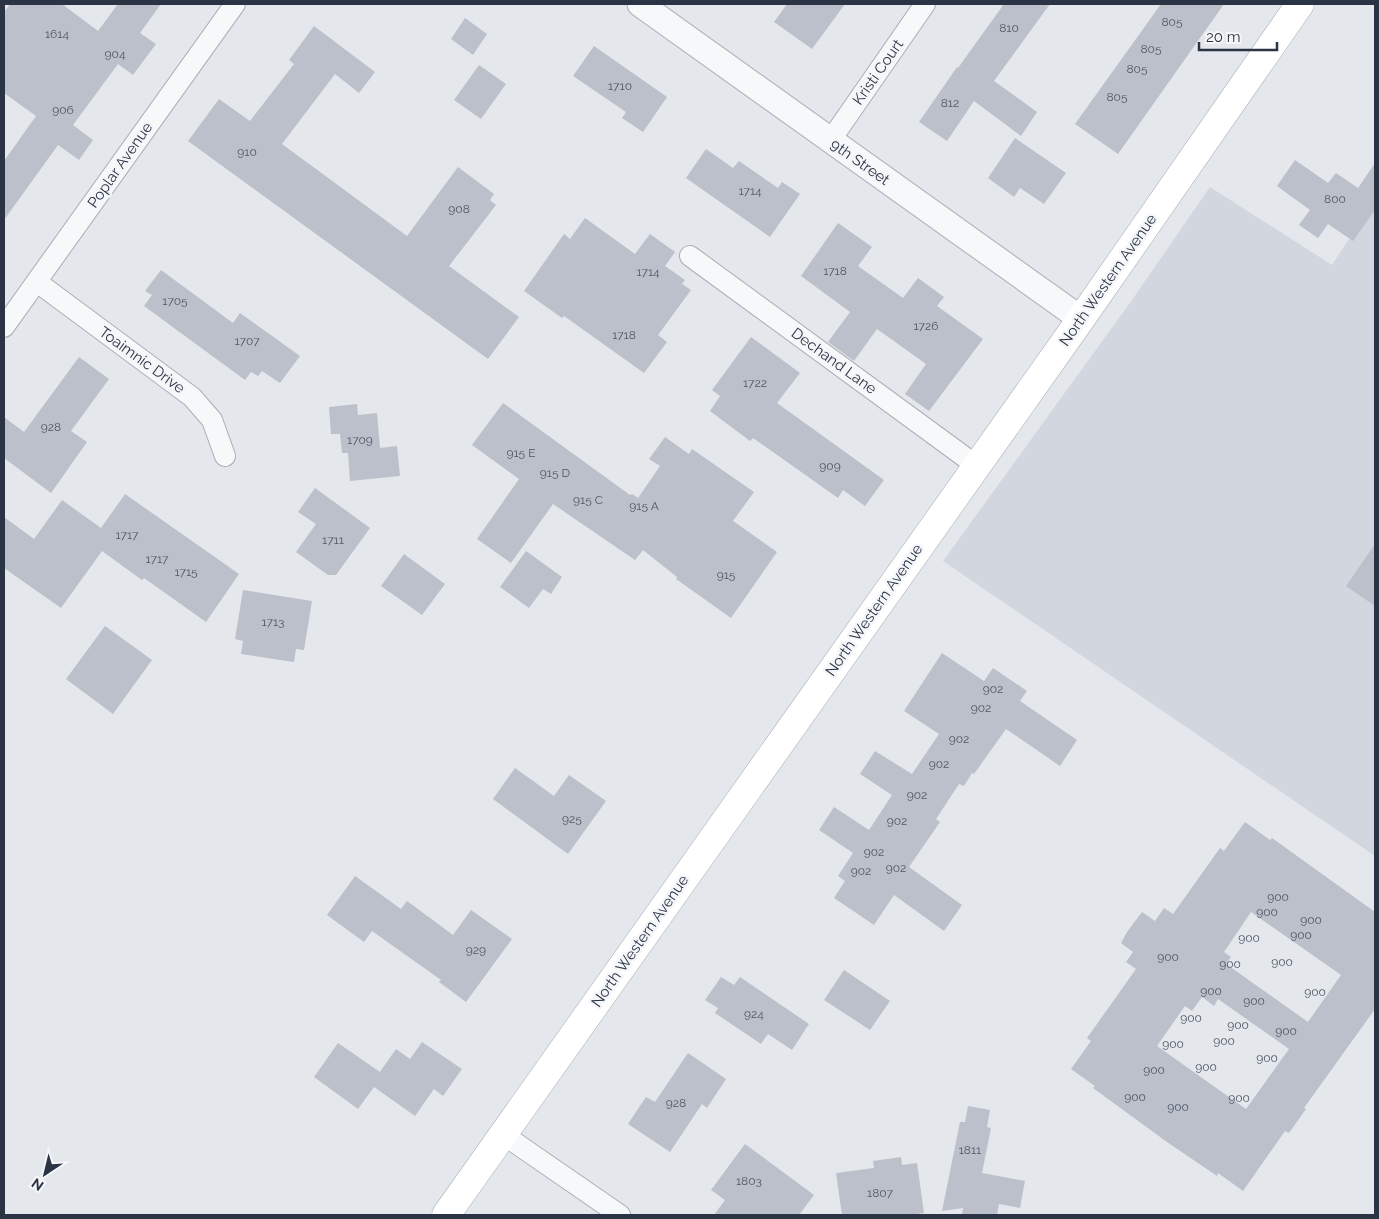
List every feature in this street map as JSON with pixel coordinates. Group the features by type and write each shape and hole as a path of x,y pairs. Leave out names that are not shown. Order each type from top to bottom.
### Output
{"main road":[{"name":"North Western Avenue","path":"446,1215 1081,319 1300,4"}],"street":[{"name":"Poplar Avenue","path":"4,327 235,4"},
{"name":"9th Street","path":"640,4 1081,319"},
{"name":"Kristi Court","path":"830,140 925,4"},
{"name":"Dechand Lane","path":"690,256 977,466"},
{"name":"Toaimnic Drive","path":"37,282 192,397 212,420 225,456"},
{"path":"504,1135 620,1215"}],"shaded area":[{"path":"1210,187 1332,265 1375,199 1375,856 943,561 1132,300"}],"building":[{"path":"10,4 62,4 98,31 118,4 161,4 140,33 156,44 133,75 118,64 73,125 93,140 79,160 58,145 4,220 4,161 36,116 4,93 4,12"},
{"path":"787,4 845,4 812,49 774,22"},
{"path":"1004,4 1050,4 994,81 1037,112 1021,136 974,101 947,141 919,122"},
{"path":"1161,4 1224,4 1118,154 1075,124"},
{"path":"465,18 487,34 473,55 451,39"},
{"path":"314,26 375,72 359,93 335,74 282,144 407,236 458,167 494,194 490,200 496,205 449,266 519,317 488,359 188,141 219,99 250,121 294,64 289,60"},
{"path":"594,46 667,97 643,132 622,118 626,112 573,76"},
{"path":"479,65 506,84 481,119 454,100"},
{"path":"1015,138 1066,173 1044,204 1020,188 1014,197 988,178"},
{"path":"706,149 733,168 739,161 778,188 782,182 800,194 770,237 686,178"},
{"path":"1295,160 1328,183 1336,173 1358,188 1375,163 1375,210 1353,241 1328,224 1318,238 1299,225 1310,210 1277,186"},
{"path":"585,218 635,254 650,234 675,252 665,266 685,280 682,284 691,290 658,335 667,342 644,373 564,316 562,318 524,291 564,234 570,239"},
{"path":"838,223 872,247 858,266 903,298 918,278 944,297 937,306 983,339 929,411 905,394 926,364 877,329 854,361 828,342 850,312 801,276"},
{"path":"161,270 233,323 240,313 300,356 280,383 262,371 258,376 251,372 245,380 144,306 152,295 145,291"},
{"path":"751,337 800,373 777,403 884,480 865,506 843,490 838,498 753,438 750,441 710,411 720,396 712,390"},
{"path":"79,357 109,379 71,431 87,442 51,493 4,458 4,417 24,432"},
{"path":"503,403 630,495 632,494 638,498 660,466 649,459 665,437 689,454 692,449 754,492 733,521 777,552 731,618 676,579 677,577 643,550 635,560 553,504 511,563 477,539 519,479 472,445"},
{"path":"357,404 358,415 377,413 380,448 397,446 400,476 350,481 348,453 342,453 340,434 331,434 329,407"},
{"path":"315,488 370,528 336,575 328,575 296,552 316,524 298,512"},
{"path":"125,494 239,574 206,622 102,551 61,608 4,568 4,517 34,539 62,500 101,528"},
{"path":"1375,544 1375,606 1346,586"},
{"path":"526,551 562,577 551,594 543,589 529,608 500,587"},
{"path":"404,554 445,584 422,615 381,586"},
{"path":"243,590 312,601 304,650 296,649 294,662 241,654 243,641 235,639"},
{"path":"105,626 152,660 113,714 66,679"},
{"path":"942,653 984,681 993,668 1027,691 1020,701 1077,740 1060,766 1006,729 964,786 959,784 936,819 940,822 909,867 962,905 944,931 894,895 874,925 834,898 845,881 838,876 853,853 819,830 834,807 869,830 892,795 860,774 875,751 912,774 939,734 904,711"},
{"path":"515,768 554,796 569,775 606,801 568,854 493,799"},
{"path":"1245,822 1270,840 1272,838 1375,912 1375,1009 1304,1108 1306,1109 1289,1133 1285,1131 1243,1191 1218,1173 1217,1176 1167,1142 1093,1088 1095,1086 1071,1069 1091,1041 1087,1038 1136,969 1126,962 1133,952 1121,943 1127,932 1142,912 1155,921 1164,908 1173,914 1220,848 1224,851","holes":["1251,912 1341,975 1308,1022 1226,964 1231,957 1224,952","1202,997 1214,1006 1218,999 1289,1049 1246,1109 1157,1046 1185,1006 1192,1011"]},
{"path":"355,876 401,909 407,901 453,935 471,910 512,939 466,1002 439,982 441,980 372,931 364,942 327,915"},
{"path":"844,970 890,1001 870,1030 824,1000"},
{"path":"721,977 734,985 740,977 809,1024 792,1050 768,1034 761,1044 715,1013 718,1008 705,1000"},
{"path":"422,1042 462,1069 443,1096 434,1089 415,1116 374,1087 358,1109 314,1077 338,1043 380,1072 396,1049 410,1059"},
{"path":"688,1053 726,1079 707,1108 702,1104 670,1152 628,1124 646,1097 655,1102"},
{"path":"968,1106 990,1110 987,1127 991,1128 982,1173 1025,1181 1020,1208 999,1204 997,1215 962,1215 963,1208 942,1211 960,1122 965,1122"},
{"path":"745,1144 814,1195 799,1215 714,1215 725,1200 711,1190"},
{"path":"901,1157 902,1165 917,1163 924,1213 909,1215 842,1215 836,1173 874,1168 873,1161"}]}
